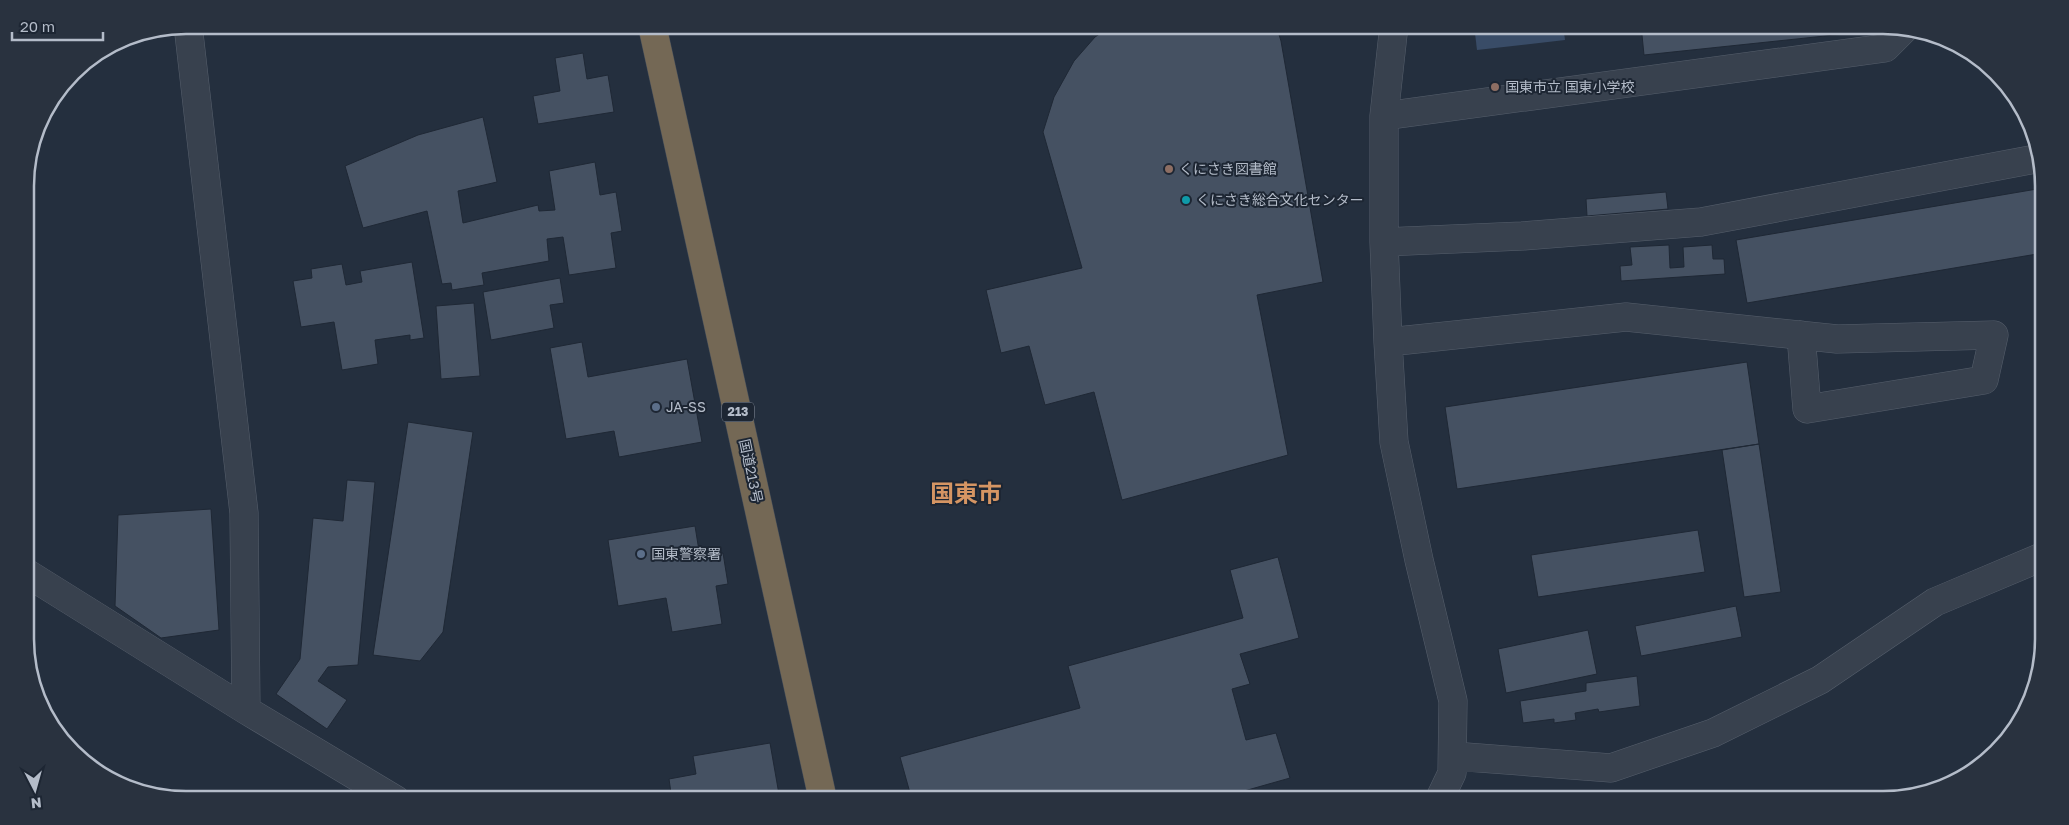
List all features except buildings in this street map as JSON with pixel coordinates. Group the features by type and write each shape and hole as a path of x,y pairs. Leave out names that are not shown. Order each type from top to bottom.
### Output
{"highway":[{"name":"国道213号","path":"654,34 821,791"}],"street":[{"path":"189,34 244,513 246,710"},
{"path":"1393,34 1384,116 1384,242 1394,442 1418,560 1453,701 1452,774 1444,791"},
{"path":"1384,116 1885,48 1898,35"},
{"path":"1384,242 1522,236 1701,222 2033,160"},
{"path":"1388,342 1626,317 1837,339 1994,335 1984,380 1807,409 1801,335"},
{"path":"1453,756 1612,768 1722,729 1820,680 1935,602 2035,560"},
{"path":"34,578 246,710 381,791"}],"water":[{"path":"1475,34 1564,34 1565,40 1477,50"}],"place":[{"name":"国東市立 国東小学校","path":"1495,87"},
{"name":"くにさき図書館","path":"1169,169"},
{"name":"くにさき総合文化センター","path":"1186,200"},
{"name":"JA-SS","path":"656,407"},
{"name":"国東警察署","path":"641,554"}],"district":[{"name":"国東市","path":"966,494"}]}
